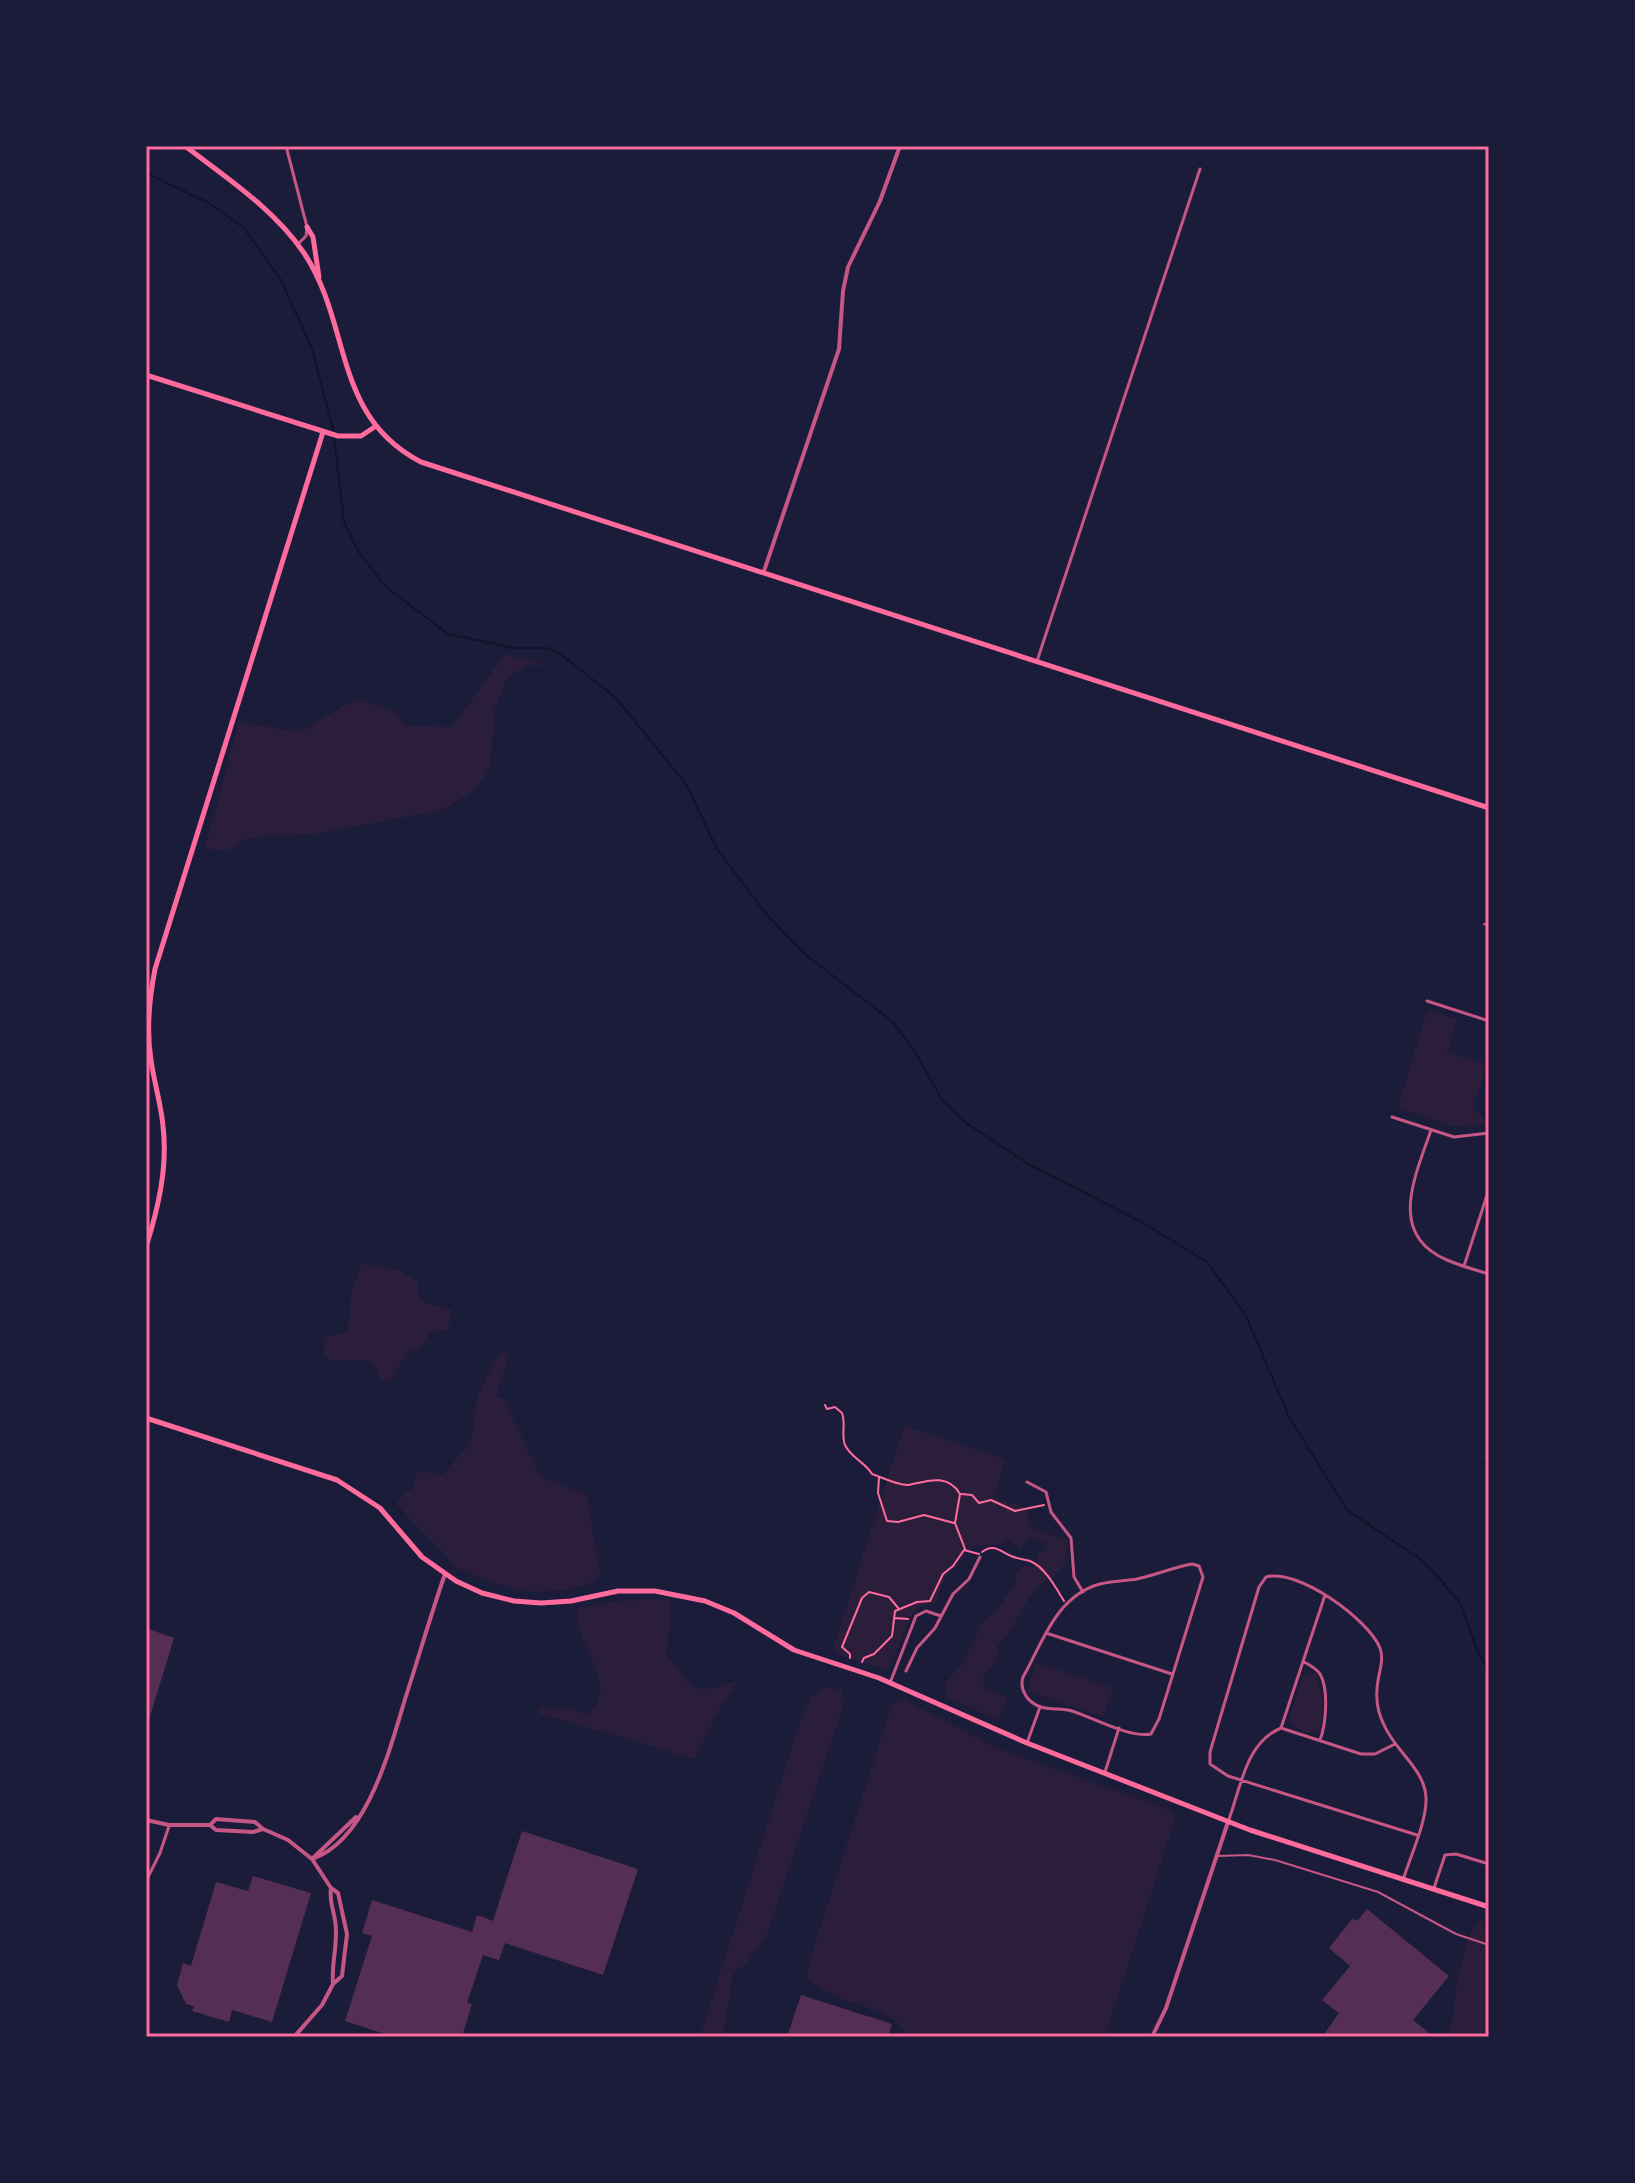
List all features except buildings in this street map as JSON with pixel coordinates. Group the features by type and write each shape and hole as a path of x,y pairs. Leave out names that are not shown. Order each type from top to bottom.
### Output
{"main road":[{"path":"185,146 269,212 298,244 320,282"},
{"path":"307,227 313,237 320,282 346,370 359,401 376,426 407,454 438,469 764,571 1487,808"},
{"path":"146,375 323,432 361,436 376,426"},
{"path":"146,1247 158,1204 164,1160 164,1129 151,1064 148,1030 155,969 323,432"},
{"path":"146,1418 337,1480 369,1499 390,1518 422,1557 445,1574 482,1593 521,1602 564,1602 631,1590 688,1596 726,1609 800,1652 890,1683 1027,1743 1228,1822 1489,1907"}],"street":[{"path":"286,146 307,227 306,236 298,244"},
{"path":"764,571 839,349 848,267 880,201 900,146"},
{"path":"1037,661 1200,169"},
{"path":"1487,808 1489,797"},
{"path":"1427,1001 1489,1021"},
{"path":"1392,1117 1454,1137 1489,1133"},
{"path":"1431,1130 1412,1188 1412,1223 1431,1250 1449,1261 1489,1274"},
{"path":"1464,1266 1489,1189"},
{"path":"1489,1440 1489,1466"},
{"path":"1027,1482 1044,1489 1054,1518 1071,1538 1074,1577 1083,1592"},
{"path":"906,1671 917,1648 935,1628 953,1594 969,1579 980,1556"},
{"path":"1185,1565 1199,1566 1203,1577 1159,1719 1151,1734 1119,1728 1073,1711 1040,1707 1024,1693 1021,1682 1053,1620 1067,1604 1100,1584 1154,1575 1185,1565"},
{"path":"312,1859 324,1855 353,1827 382,1773 445,1574"},
{"path":"1403,1880 1417,1835 1426,1805 1425,1788 1385,1729 1376,1690 1382,1657 1379,1646 1325,1593 1281,1576 1266,1577 1209,1758 1213,1769 1417,1835"},
{"path":"1281,1728 1325,1593"},
{"path":"890,1683 914,1621 922,1612 941,1616"},
{"path":"1046,1633 1172,1674"},
{"path":"1304,1662 1314,1668 1322,1680 1325,1724 1320,1740"},
{"path":"1027,1743 1040,1707"},
{"path":"1105,1772 1119,1728"},
{"path":"1152,2037 1168,2003 1255,1747 1267,1735 1281,1728 1368,1755 1396,1744"},
{"path":"210,1825 216,1819 255,1822 288,1840 312,1859 331,1888 338,1893 347,1934 342,1976 294,2037"},
{"path":"146,1820 169,1825 210,1825 216,1830 253,1832 263,1829"},
{"path":"146,1881 169,1825"},
{"path":"1434,1890 1445,1855 1456,1854 1489,1864"},
{"path":"331,1888 329,1897 337,1941 333,1984"}],"lane":[{"path":"1484,924 1489,926"},
{"path":"1217,1856 1248,1855 1275,1860 1378,1892 1456,1934 1489,1945"}],"path":[{"path":"825,1405 827,1409 835,1407 842,1413 845,1445 851,1454 866,1464 872,1474 906,1485 920,1480 940,1480 955,1486 960,1494 955,1523"},
{"path":"862,1662 892,1636 894,1613 917,1602 930,1601 943,1574 965,1549 955,1523 924,1515 898,1522 887,1521 878,1493 879,1476"},
{"path":"960,1494 972,1495 979,1503 991,1500 1015,1511 1050,1503"},
{"path":"965,1549 980,1556 987,1549 994,1548 1032,1562 1042,1570 1067,1604"},
{"path":"850,1658 842,1647 862,1598 869,1592 889,1597 899,1609"},
{"path":"894,1618 914,1621"}],"shaded area":[{"path":"505,654 547,665 527,665 507,678 495,708 490,769 474,791 442,810 321,833 248,838 228,850 205,849 239,722 300,732 355,699 392,710 406,726 452,727"},
{"path":"1431,1011 1457,1019 1447,1052 1487,1065 1473,1107 1488,1124 1452,1126 1398,1108 1426,1013"},
{"path":"362,1263 401,1271 418,1282 419,1297 426,1303 452,1310 448,1329 430,1332 421,1348 408,1350 392,1380 379,1380 377,1367 369,1360 329,1360 323,1351 325,1337 347,1333 352,1289"},
{"path":"502,1352 509,1354 496,1397 503,1399 541,1477 587,1495 600,1576 587,1585 558,1591 528,1592 457,1568 396,1504 413,1488 417,1473 443,1474 466,1448 472,1436 477,1398 494,1360"},
{"path":"904,1426 1006,1459 994,1497 1027,1508 1029,1525 1033,1529 1068,1540 1061,1569 1032,1594 997,1647 997,1660 983,1678 984,1687 1008,1697 999,1721 945,1696 945,1683 963,1663 982,1622 998,1609 1016,1581 1014,1574 1027,1565 1034,1568 1039,1553 1047,1549 1046,1543 1030,1537 1020,1549 1006,1538 1002,1544 974,1547 967,1551 959,1565 946,1576 935,1603 914,1611 888,1670 839,1655 833,1649"},
{"path":"657,1599 671,1601 667,1655 690,1684 703,1689 738,1681 715,1717 695,1759 540,1714 537,1708 566,1707 587,1715 600,1696 598,1676 580,1631 577,1608"},
{"path":"1036,1662 1113,1688 1103,1717 1027,1691"},
{"path":"1304,1673 1317,1673 1323,1704 1321,1732 1305,1733 1288,1722"},
{"path":"827,1686 842,1691 844,1704 767,1934 747,1963 734,1972 722,2037 700,2037 799,1724 812,1696"},
{"path":"904,1700 999,1749 1170,1810 1175,1819 1105,2037 908,2037 900,2025 888,2016 832,1995 807,1978 809,1962 891,1707 896,1701"},
{"path":"1479,1919 1489,1922 1489,2037 1450,2037 1462,1960"}],"waterway":[{"path":"146,173 209,203 244,228 281,280 312,349 333,429 344,522 358,551 386,587 448,634 515,648 547,648 559,653 615,697 686,784 717,849 767,915 806,955 893,1022 917,1055 942,1100 966,1123 1030,1165 1140,1221 1207,1262 1245,1314 1289,1417 1347,1510 1433,1571 1460,1603 1480,1657 1489,1669"}]}
